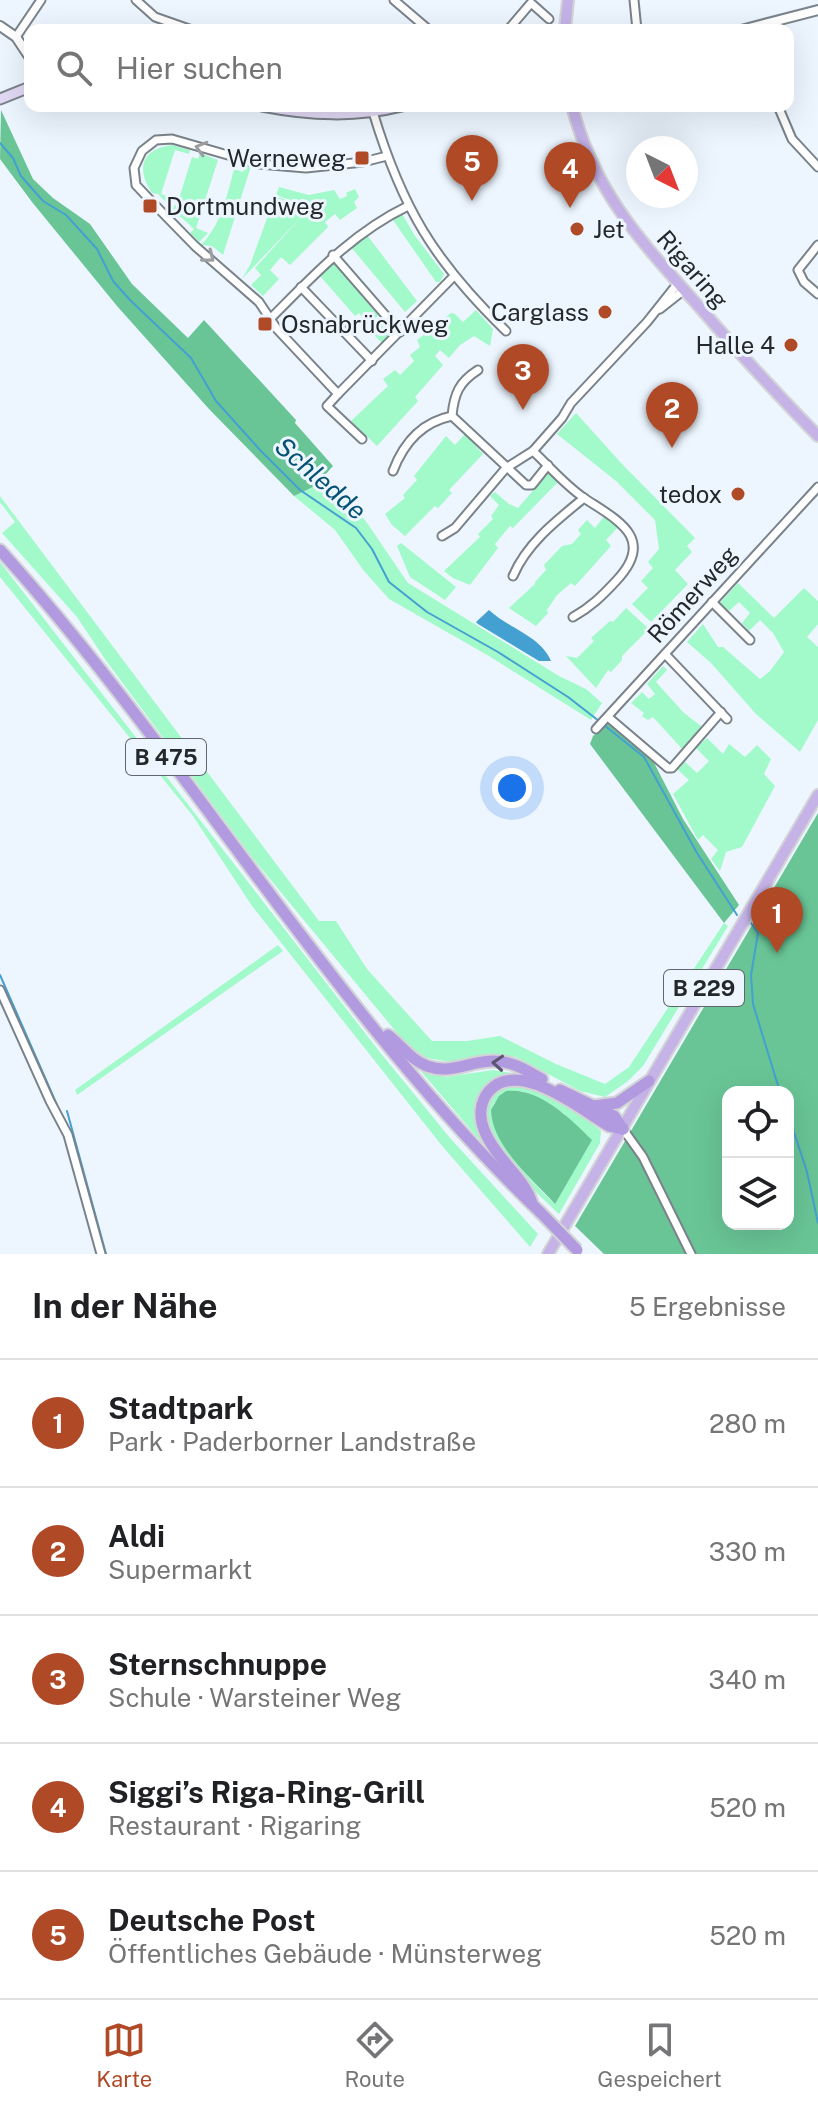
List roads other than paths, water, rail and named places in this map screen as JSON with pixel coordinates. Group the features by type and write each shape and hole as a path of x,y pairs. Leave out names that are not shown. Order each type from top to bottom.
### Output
{"highway":[{"name":"B 475","path":"0,550 99,670 437,1104 580,1252"},
{"path":"378,1032 391,1038 417,1061 431,1067 452,1069 500,1061 517,1066 614,1116 623,1129"},
{"path":"536,1209 527,1190 502,1160 482,1122 483,1101 495,1085 511,1079 528,1080 612,1128 623,1129"},
{"path":"594,1106 617,1103 649,1081"}],"main road":[{"path":"566,24 568,0"},
{"path":"0,99 24,89"},
{"path":"303,112 324,115 343,112"},
{"name":"Rigaring","path":"574,112 581,140 604,189 632,229 818,436"},
{"name":"B 229","path":"548,1254 818,795"}],"street":[{"path":"25,24 41,0"},
{"path":"136,0 155,17 175,24"},
{"path":"634,0 636,24"},
{"path":"400,2 423,24"},
{"path":"513,24 531,3 549,19"},
{"path":"769,24 818,10"},
{"path":"16,37 24,25"},
{"path":"0,26 16,37 24,49"},
{"path":"373,112 387,156 425,237 454,276 506,331"},
{"path":"781,112 792,139 818,167"},
{"path":"338,394 277,329 259,302 195,246 136,185 134,168 142,151 156,140 172,139 259,164 306,168 363,162 387,156"},
{"path":"270,319 333,255 372,225 408,206"},
{"path":"818,245 801,263 799,275 818,294"},
{"path":"333,255 400,332"},
{"path":"362,439 327,406 454,276"},
{"path":"301,287 372,361"},
{"path":"442,536 455,528 506,468 533,451 571,403 681,287"},
{"path":"478,370 463,379 453,399 452,416 526,485 532,485 548,465"},
{"path":"393,471 400,452 415,433 435,419 452,416"},
{"path":"533,451 584,498 616,517 630,534 633,552 625,572 593,606 573,617"},
{"name":"Römerweg","path":"596,729 818,487"},
{"path":"513,576 521,558 534,542 584,498"},
{"path":"712,602 750,640"},
{"path":"608,717 668,768 672,768 724,716 665,654"},
{"path":"0,990 68,1135 101,1254"},
{"path":"623,1129 643,1157 691,1254"}],"water":[{"path":"489,610 540,645 551,661 539,661 478,624 476,622"}],"waterway":[{"name":"Schledde","path":"0,143 13,158 21,176 43,201 66,215 97,249 113,281 191,358 216,401 260,450 300,490 356,528 372,549 389,582 427,612 498,652 599,721"},
{"name":"Schledde","path":"604,725 644,757 697,853 737,915"},
{"name":"Schledde","path":"751,923 758,933 751,975 753,1004 778,1086"},
{"path":"0,975 57,1105"},
{"path":"67,1111 106,1254"},
{"name":"Schledde","path":"794,1132 807,1172 818,1223"}],"place":[{"name":"Werneweg","path":"362,158"},
{"name":"Deutsche Post","path":"472,201"},
{"name":"Dortmundweg","path":"150,206"},
{"name":"Siggi’s Riga-Ring-Grill","path":"570,208"},
{"name":"Jet","path":"577,229"},
{"name":"Carglass","path":"605,312"},
{"name":"Osnabrückweg","path":"265,324"},
{"name":"Halle 4","path":"791,345"},
{"name":"Sternschnuppe","path":"523,410"},
{"name":"Aldi","path":"672,448"},
{"name":"tedox","path":"738,494"},
{"name":"Stadtpark","path":"777,953"}]}
